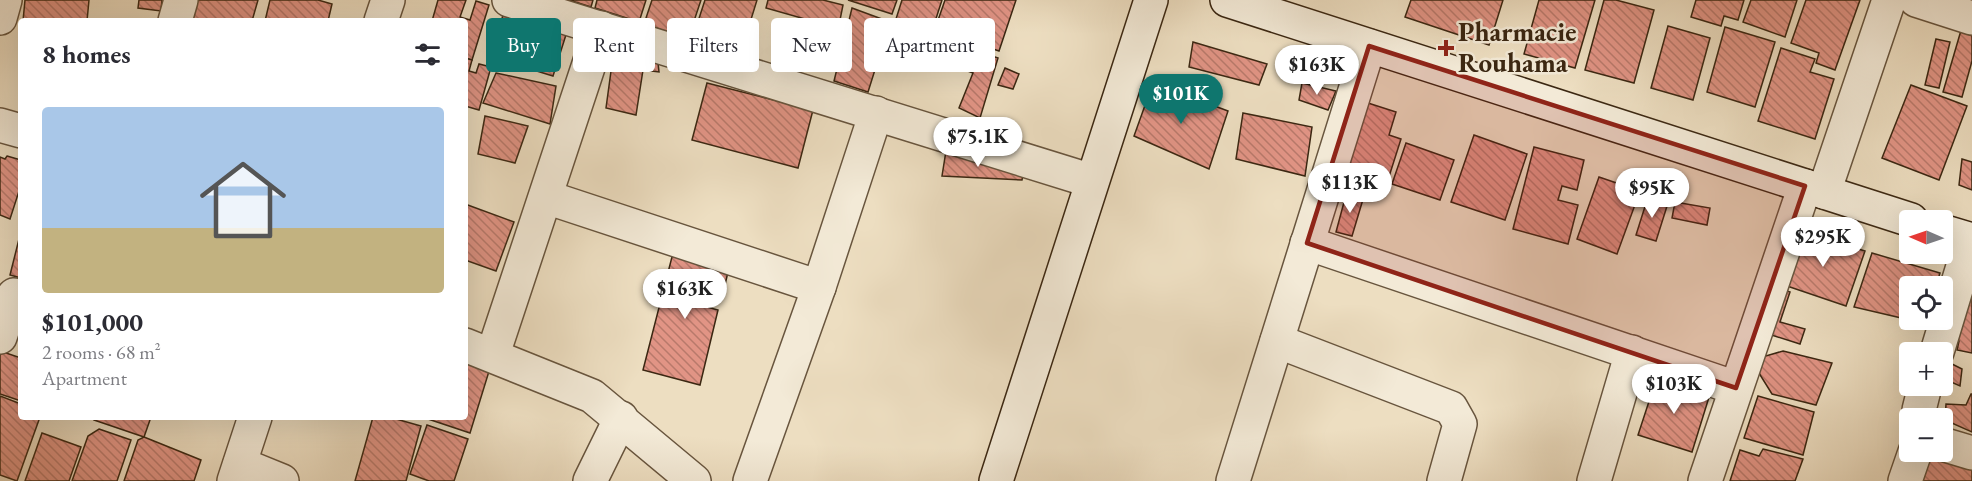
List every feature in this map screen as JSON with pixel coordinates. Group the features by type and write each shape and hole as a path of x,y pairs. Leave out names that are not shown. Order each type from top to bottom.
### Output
{"street":[{"path":"0,18 5,0"},
{"path":"176,18 181,0"},
{"path":"382,18 388,0"},
{"path":"509,0 573,19"},
{"path":"996,481 1151,0"},
{"path":"1227,0 1899,216"},
{"path":"1705,481 1736,388 1888,0"},
{"path":"1916,0 1972,18"},
{"path":"655,45 1092,181"},
{"path":"1233,481 1369,46"},
{"path":"587,72 546,197 479,349 592,396 694,481"},
{"path":"750,481 819,287 876,113"},
{"path":"0,125 18,130"},
{"path":"546,197 819,287"},
{"path":"1939,342 1962,237"},
{"path":"1307,243 1736,388"},
{"path":"0,337 12,294"},
{"path":"1277,341 1450,408 1460,424 1444,481"},
{"path":"1594,481 1632,352"},
{"path":"590,481 621,418"},
{"path":"254,420 237,472 282,481"},
{"path":"1953,447 1972,453"},
{"path":"1905,481 1912,462"}],"highlighted area":[{"path":"1369,46 1805,186 1736,388 1307,243"}],"building":[{"path":"25,0 89,0 87,18 23,18"},
{"path":"139,0 162,0 161,11 138,8"},
{"path":"197,0 258,0 253,18 192,18"},
{"path":"270,0 318,0 332,4 329,18 266,18"},
{"path":"438,0 466,0 460,17 463,18 433,18"},
{"path":"569,0 593,0 591,7"},
{"path":"597,0 646,0 640,18 626,18 595,8"},
{"path":"652,0 701,0 695,18 667,18 667,32 655,28 655,18 646,18"},
{"path":"705,0 757,0 751,18 699,18"},
{"path":"768,0 823,0 843,5 840,18 801,18 766,8"},
{"path":"848,0 897,0 892,14"},
{"path":"902,0 942,0 936,18 896,18"},
{"path":"945,0 1016,0 999,51 995,50 995,18 939,18"},
{"path":"1411,0 1503,0 1489,45 1405,17"},
{"path":"1539,0 1595,0 1575,68 1524,54"},
{"path":"1604,0 1616,0 1654,10 1634,83 1585,70"},
{"path":"1696,0 1744,0 1738,20 1724,16 1721,26 1691,17"},
{"path":"1751,0 1797,0 1785,37 1743,22"},
{"path":"1806,0 1860,0 1835,70 1816,63 1819,53 1791,43"},
{"path":"476,1 489,5 472,60 468,59 468,19 470,20"},
{"path":"507,1 558,18 502,18"},
{"path":"852,8 879,18 864,18 864,72 874,72 868,92 834,81 836,72 852,72 852,18 850,18"},
{"path":"561,19 570,22 561,51"},
{"path":"1668,26 1710,38 1693,100 1651,88"},
{"path":"1725,27 1775,42 1755,107 1707,92"},
{"path":"1962,27 1972,30 1972,61 1962,97 1943,92"},
{"path":"1936,39 1950,42 1939,88 1925,85"},
{"path":"1193,42 1267,64 1259,85 1189,67"},
{"path":"1781,48 1815,59 1810,72 1834,79 1815,139 1758,121"},
{"path":"468,59 472,60 469,71 476,73 479,64 486,66 486,72 490,72 479,110 468,107"},
{"path":"655,63 658,63 659,72 655,72"},
{"path":"1005,68 1019,74 1013,89 998,85"},
{"path":"540,72 554,72 553,76"},
{"path":"611,72 643,72 636,115 606,108"},
{"path":"970,72 994,72 980,118 959,108 973,73"},
{"path":"496,73 556,86 550,124 483,103"},
{"path":"707,83 813,110 798,168 692,140"},
{"path":"1153,83 1228,111 1209,169 1134,136"},
{"path":"1302,83 1336,91 1328,110 1299,100"},
{"path":"1911,85 1967,106 1939,180 1882,158"},
{"path":"1368,103 1396,112 1389,135 1401,139 1386,186 1346,174"},
{"path":"1243,113 1312,127 1305,176 1236,159"},
{"path":"485,116 528,126 515,163 478,154"},
{"path":"1474,135 1527,154 1505,220 1451,202"},
{"path":"1406,143 1454,160 1440,200 1392,184"},
{"path":"1534,147 1584,160 1577,190 1562,186 1558,200 1578,205 1568,244 1513,229"},
{"path":"946,151 1024,170 1022,180 942,176"},
{"path":"7,156 18,159 18,194 10,219 0,215 0,157 5,159"},
{"path":"1962,159 1972,162 1972,190 1959,185"},
{"path":"1599,177 1640,191 1617,254 1577,239"},
{"path":"1347,191 1364,196 1352,236 1336,232"},
{"path":"1648,197 1668,203 1656,241 1636,235"},
{"path":"1675,202 1710,208 1707,225 1672,218"},
{"path":"468,205 514,222 496,271 468,261"},
{"path":"1797,230 1865,251 1846,306 1784,285"},
{"path":"18,243 18,277 10,275"},
{"path":"673,253 729,268 722,297 696,290 692,303 718,310 700,385 643,370"},
{"path":"1872,253 1899,261 1899,264 1909,264 1940,273 1939,276 1899,276 1899,317 1854,307"},
{"path":"1972,281 1972,353 1957,350 1959,341 1947,339 1953,330"},
{"path":"1777,288 1790,292 1780,322 1805,329 1800,344 1762,332"},
{"path":"0,351 18,357 18,400 0,394"},
{"path":"1783,351 1832,363 1816,405 1772,394 1757,370 1762,357"},
{"path":"468,361 490,368 470,433 431,420 468,420"},
{"path":"1953,364 1962,369 1960,386 1953,383"},
{"path":"1657,377 1710,394 1692,452 1638,435"},
{"path":"1972,394 1972,432 1953,424 1953,408 1946,408 1946,404 1966,405"},
{"path":"0,396 18,403 18,420 39,420 17,481 0,475"},
{"path":"1758,396 1814,412 1803,455 1744,438"},
{"path":"94,420 150,420 144,437"},
{"path":"372,420 400,420 421,426 406,481 355,481"},
{"path":"427,425 468,439 454,481 429,481 410,474"},
{"path":"99,429 131,440 117,481 72,481 88,436"},
{"path":"42,433 81,447 69,481 25,481"},
{"path":"144,437 201,460 194,481 124,481 138,440"},
{"path":"1763,449 1803,459 1795,481 1730,481 1740,450 1759,456"},
{"path":"1924,462 1953,462 1972,467 1972,481 1919,481"}],"place":[{"name":"Pharmacie Rouhama","path":"1446,48"}]}
